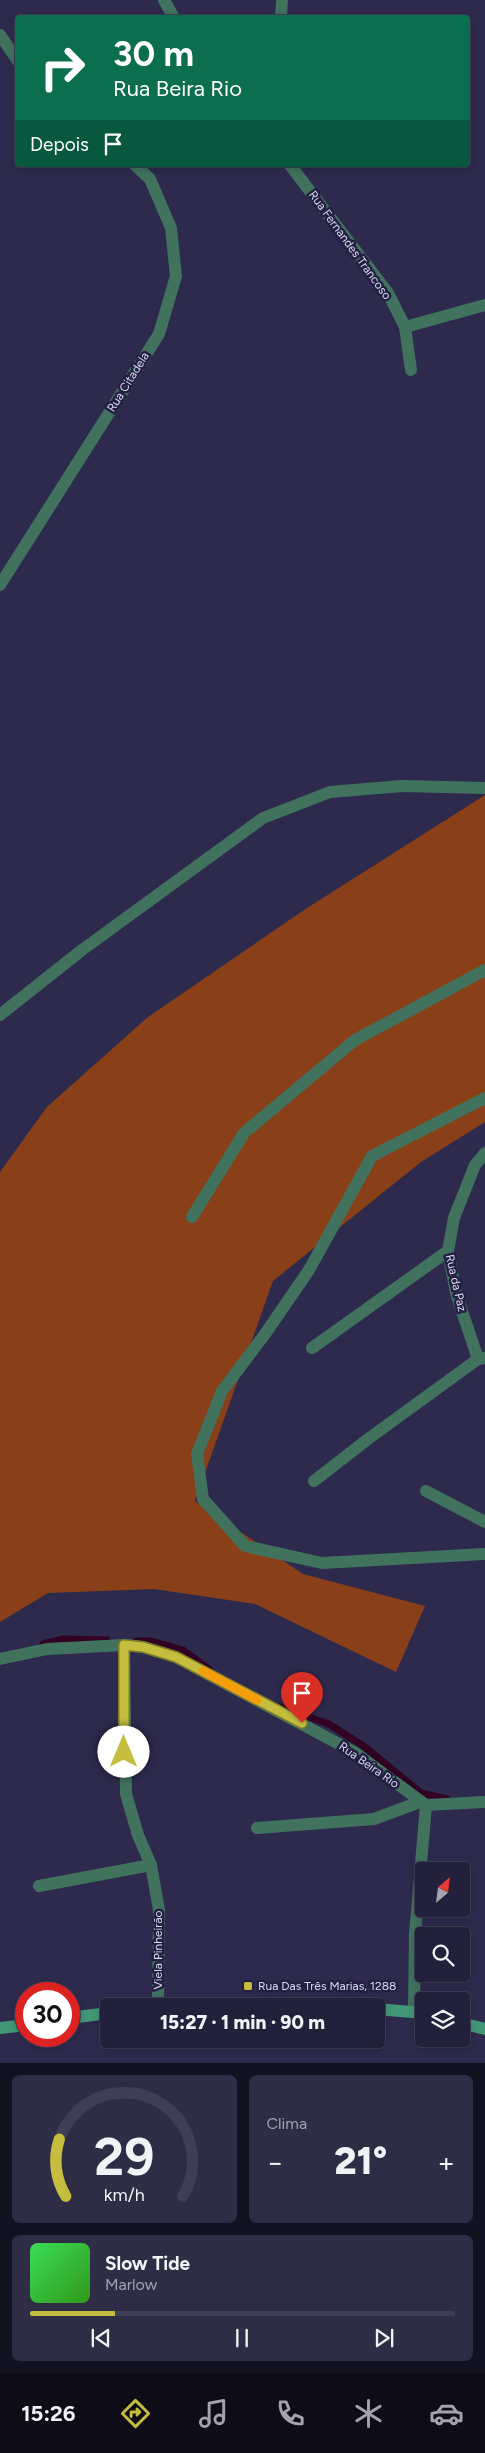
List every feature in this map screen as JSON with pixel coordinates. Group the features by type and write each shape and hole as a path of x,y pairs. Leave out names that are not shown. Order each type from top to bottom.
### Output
{"street":[{"path":"164,0 172,15"},
{"path":"281,15 282,0"},
{"path":"0,35 15,58"},
{"name":"Rua Citadela","path":"0,585 159,334 176,276 170,228 150,179 137,167"},
{"name":"Rua Fernandes Trancoso","path":"292,167 388,293 405,327 411,370"},
{"path":"405,327 484,304"},
{"path":"0,1015 82,950 263,818 330,792 402,786 485,788"},
{"path":"192,1217 244,1133 259,1120 355,1040 485,970"},
{"path":"485,1098 372,1156 309,1270 265,1334 222,1391 197,1454 204,1499 245,1546 322,1563 485,1554"},
{"name":"Rua da Paz","path":"314,1481 368,1439 482,1358 456,1293 448,1251 454,1218 475,1165 485,1153"},
{"path":"312,1348 448,1251"},
{"path":"426,1491 485,1522"},
{"name":"Rua Beira Rio","path":"0,1659 47,1649 124,1645 143,1647 176,1657 354,1752 423,1804"},
{"name":"Viela Pinheirão","path":"124,1645 126,1794 138,1835 151,1865 159,1910 155,1998"},
{"path":"257,1828 374,1819 423,1804 485,1802"},
{"path":"418,1992 415,1934 423,1804"},
{"path":"39,1886 151,1865"},
{"path":"385,2010 415,2012"},
{"path":"80,2016 100,2013"},
{"path":"470,2025 485,2029"},
{"path":"0,2028 15,2026"}],"shaded area":[{"path":"485,795 485,1122 421,1162 273,1281 195,1501 303,1574 425,1606 396,1672 255,1604 154,1589 48,1593 0,1622 0,1172 47,1107 148,1017 304,910"}],"waterway":[{"path":"43,1644 64,1639 107,1640"},
{"path":"137,1641 151,1641 183,1650 209,1669"},
{"path":"280,1707 329,1724 365,1747 421,1793 447,1799"}],"slow traffic":[{"path":"203,1671 257,1700"}],"place":[{"name":"Rua Das Três Marias, 1288","path":"248,1986"}],"route":[{"path":"124,1752 124,1645 143,1647 176,1657 302,1723"}]}
